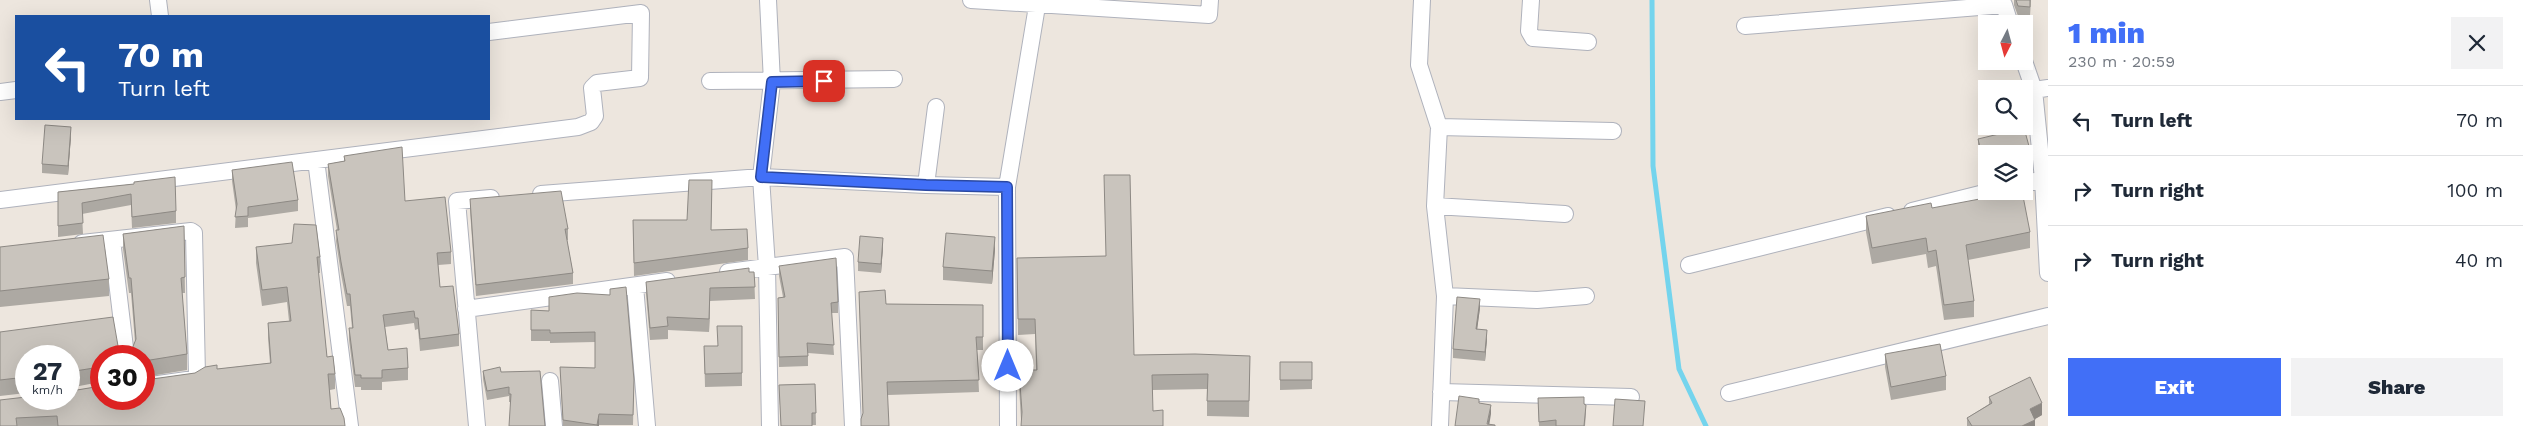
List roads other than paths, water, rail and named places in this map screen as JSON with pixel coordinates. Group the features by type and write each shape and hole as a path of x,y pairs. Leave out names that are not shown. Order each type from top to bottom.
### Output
{"street":[{"path":"158,0 160,15"},
{"path":"768,0 772,82 761,177 767,267 770,426"},
{"path":"971,0 1038,2 1209,16 1210,0"},
{"path":"1422,0 1419,65 1439,127 1435,206 1445,296 1440,426"},
{"path":"1531,0 1529,31 1533,38 1588,42"},
{"path":"1008,426 1007,187 1038,2"},
{"path":"1746,26 2004,5 2007,15"},
{"path":"0,200 578,127 591,122 595,116 592,88 597,83 640,78 641,6 490,32"},
{"path":"2029,70 2041,89 2048,273"},
{"path":"710,81 772,82 894,79"},
{"path":"0,92 15,90"},
{"path":"926,185 936,107"},
{"path":"1439,127 1613,131"},
{"path":"316,160 350,426"},
{"path":"526,196 761,177 1007,187"},
{"path":"2033,182 2043,179"},
{"path":"1689,264 1978,194"},
{"path":"477,426 457,201 506,197"},
{"path":"1435,206 1565,214"},
{"path":"65,246 191,232 195,237 197,376 194,379 155,384"},
{"path":"112,240 125,345"},
{"path":"710,275 845,258 853,426"},
{"path":"466,309 682,279"},
{"path":"635,286 646,426"},
{"path":"1445,296 1538,300 1586,296"},
{"path":"1729,393 2048,316"},
{"path":"550,381 554,426"},
{"path":"1441,392 1631,397"}],"waterway":[{"path":"1652,0 1653,166 1679,369 1706,426"}]}
